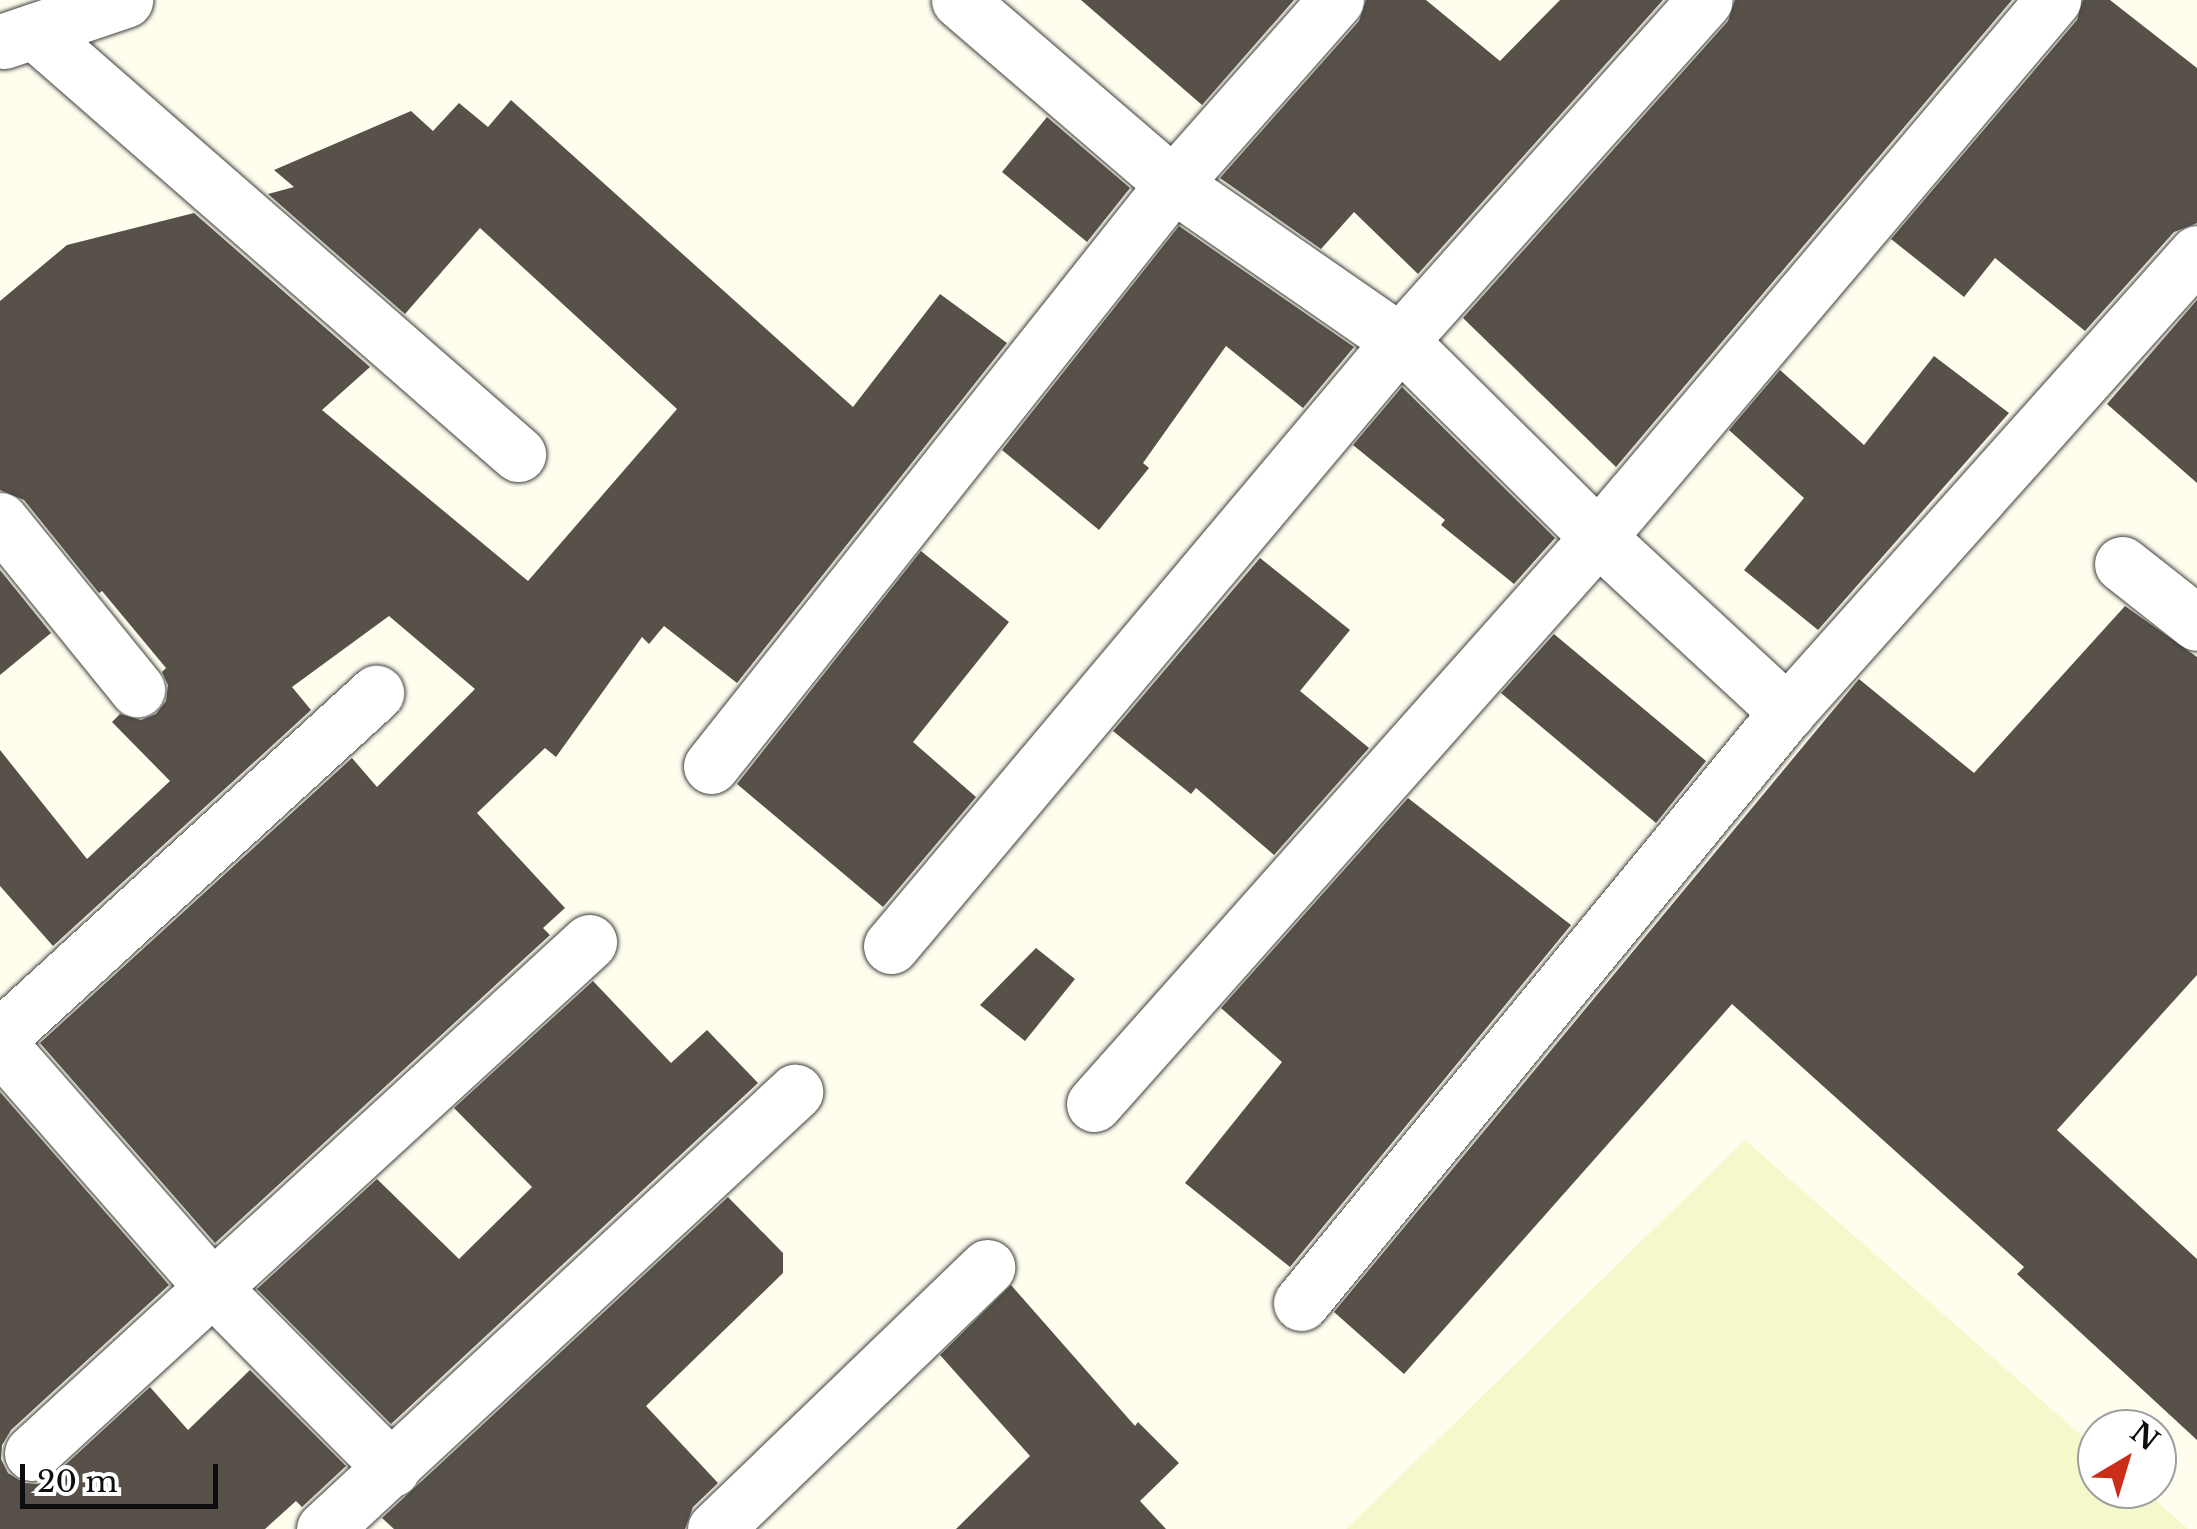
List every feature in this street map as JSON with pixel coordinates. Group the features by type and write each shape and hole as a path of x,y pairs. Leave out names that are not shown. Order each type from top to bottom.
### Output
{"street":[{"path":"17,36 125,0"},
{"path":"959,0 1173,184 1400,340 1598,537 1787,712"},
{"path":"711,766 1173,184 1336,0"},
{"path":"890,946 1400,340 1705,0"},
{"path":"1094,1104 1598,537 2054,0"},
{"path":"17,36 518,454"},
{"path":"1301,1303 1787,712 2197,253"},
{"path":"0,520 136,689"},
{"path":"2122,564 2197,624"},
{"path":"0,1037 376,693"},
{"path":"32,1453 590,942"},
{"path":"0,1045 212,1287 392,1468"},
{"path":"324,1529 794,1092"},
{"path":"715,1529 988,1266"}],"green space":[{"path":"1745,1140 2077,1431 2077,1509 2166,1509 2188,1529 1346,1529"}],"building":[{"path":"1081,0 1294,0 1202,105"},
{"path":"1366,0 1426,0 1500,61 1560,0 1663,0 1418,274 1354,212 1321,249 1220,178 1359,21"},
{"path":"1735,0 2012,0 1616,467 1463,318 1728,21"},
{"path":"2083,0 2110,0 2197,68 2197,223 2174,232 2085,331 1995,258 1964,297 1891,239 2077,20"},
{"path":"511,100 853,407 940,294 1007,343 737,683 664,626 649,644 642,637 556,757 545,748 477,813 565,908 543,928 550,935 215,1243 40,1043 352,758 377,787 475,689 389,616 292,687 311,710 53,946 0,886 0,750 87,859 170,781 112,722 120,714 141,720 156,714 166,701 168,685 162,672 166,668 24,500 0,490 0,301 67,245 194,213 370,367 322,410 528,581 677,409 480,228 405,314 268,194 294,187 274,170 411,111 433,131 459,103 488,127"},
{"path":"1047,117 1130,188 1087,242 1002,172"},
{"path":"1179,226 1354,347 1303,408 1226,346 1143,463 1149,468 1099,530 1002,450"},
{"path":"2197,300 2197,483 2107,404"},
{"path":"1934,356 2009,413 1818,630 1744,570 1804,498 1729,430 1780,370 1864,445"},
{"path":"1402,387 1555,538 1514,584 1441,525 1445,520 1353,445"},
{"path":"921,551 1009,622 913,742 976,797 883,907 737,784"},
{"path":"1260,558 1350,630 1300,691 1369,748 1274,855 1196,788 1191,794 1113,731"},
{"path":"0,570 51,633 0,675"},
{"path":"2125,606 2197,657 2197,975 2057,1130 2197,1259 2197,1440 2177,1422 2177,1409 2163,1409 2017,1274 2024,1267 1732,1004 1404,1374 1334,1312 1859,679 1974,773"},
{"path":"1554,634 1706,761 1656,823 1501,693"},
{"path":"1408,798 1571,925 1290,1267 1185,1183 1282,1062 1221,1008"},
{"path":"1036,948 1075,979 1025,1041 980,1005"},
{"path":"593,981 671,1063 707,1030 758,1083 391,1424 257,1289 377,1179 459,1259 532,1187 454,1108"},
{"path":"0,1092 169,1285 11,1430 2,1445 1,1459 8,1473 24,1483 38,1484 52,1477 150,1387 188,1430 250,1370 346,1466 302,1507 296,1501 265,1529 0,1529"},
{"path":"728,1197 783,1253 783,1273 646,1406 718,1483 693,1507 685,1529 394,1529 382,1518"},
{"path":"1011,1285 1135,1426 1138,1422 1179,1463 1140,1501 1166,1529 956,1529 1030,1456 940,1355"}]}
